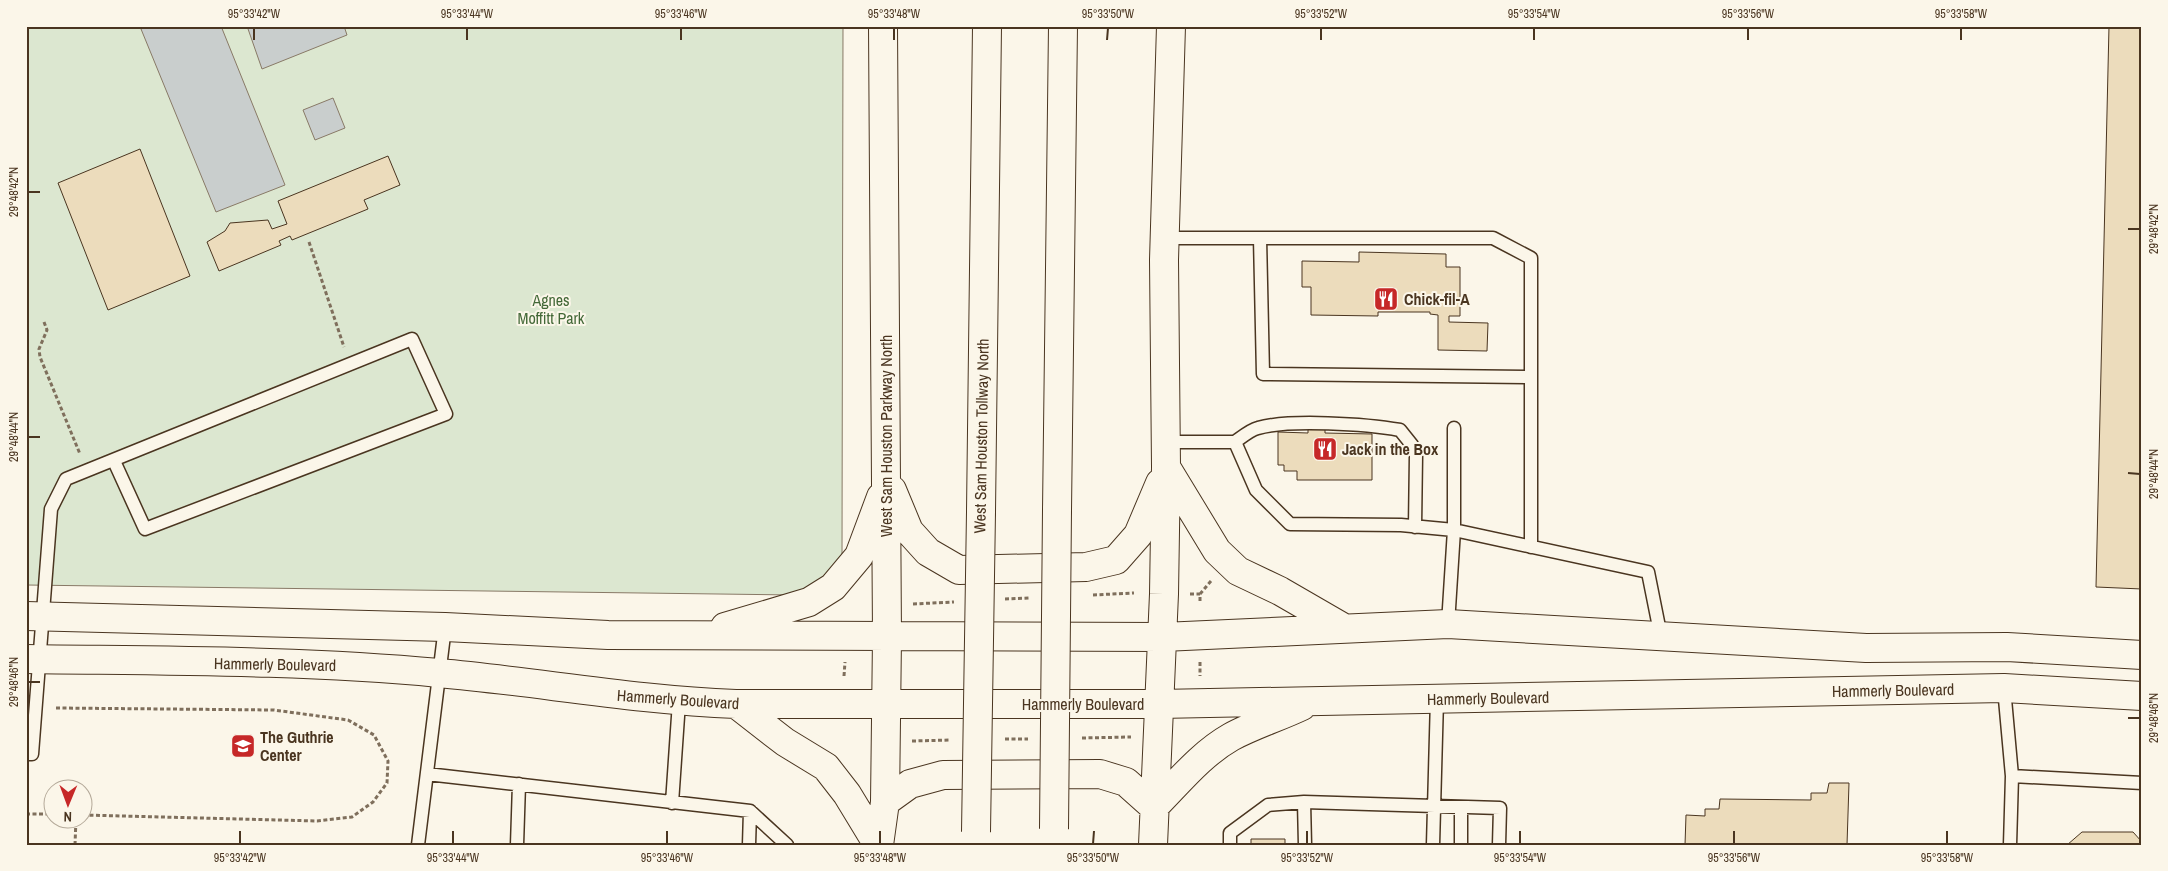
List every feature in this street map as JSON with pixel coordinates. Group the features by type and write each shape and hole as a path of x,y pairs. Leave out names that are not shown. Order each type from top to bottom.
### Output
{"main road":[{"name":"West Sam Houston Parkway North","path":"878,845 885,802 887,637 883,26"},
{"name":"West Sam Houston Tollway North","path":"976,838 987,26"},
{"path":"1054,837 1063,26"},
{"path":"1154,845 1154,807 1163,637 1166,454 1164,238 1171,26"},
{"path":"887,479 909,531 928,552 959,570 1086,568 1116,560 1138,535 1166,454"},
{"path":"1166,454 1217,551 1238,571 1280,591 1344,628"},
{"path":"696,636 809,602 833,587 859,556 887,479"},
{"path":"35,617 445,627 608,635 887,637 1163,637 1448,624 1866,648 2007,647 2142,655"},
{"name":"Hammerly Boulevard","path":"33,659 322,664 440,673 680,702 736,704 1159,704 2004,688 2142,696"},
{"path":"1154,807 1202,758 1231,737 1314,701"},
{"path":"736,704 785,742 826,767 847,794 878,845"},
{"path":"885,802 910,784 942,775 1100,774 1126,782 1154,807"}],"lane":[{"path":"1164,238 1493,238 1531,258 1531,547"},
{"path":"1260,238 1263,374 1531,377"},
{"path":"26,754 32,754 36,712 33,659 35,617 50,509 66,479 412,338 446,414 145,529 114,461"},
{"path":"1166,454 1235,442 1256,428 1276,425 1382,426 1400,430 1412,445 1416,455 1415,526"},
{"path":"1448,624 1454,530 1454,428"},
{"path":"1235,442 1256,490 1290,524 1415,526 1454,530 1648,572 1661,637"},
{"path":"418,845 445,627"},
{"path":"2004,688 2012,776 2010,845"},
{"path":"1433,845 1437,699"},
{"path":"672,802 680,702"},
{"path":"427,774 750,811 787,845"},
{"path":"2012,776 2142,783"},
{"path":"517,845 519,784"},
{"path":"1304,802 1305,845"},
{"path":"1230,845 1230,833 1268,806 1304,802 1500,808 1499,845"},
{"path":"1461,808 1461,845"},
{"path":"749,845 750,811"}],"path":[{"path":"310,242 349,364"},
{"path":"44,322 47,330 39,349 40,357 87,471"},
{"path":"1085,596 1134,593"},
{"path":"1190,594 1200,594 1200,603"},
{"path":"996,600 1036,598"},
{"path":"907,604 956,602"},
{"path":"844,676 845,662"},
{"path":"1200,662 1200,679"},
{"path":"36,712 64,707 274,710 348,720 374,735 388,762 387,784 373,802 352,817 317,821 92,815"},
{"path":"1074,738 1133,737"},
{"path":"995,740 1034,739"},
{"path":"907,741 956,740"},
{"path":"26,814 42,814"},
{"path":"75,845 76,828"}],"green space":[{"name":"Agnes Moffitt Park","path":"26,26 843,26 842,560 825,581 794,595 26,585"}],"shaded area":[{"path":"149,26 221,26 285,185 216,212 141,29"},
{"path":"247,26 344,26 347,35 262,69"},
{"path":"333,98 345,128 315,140 303,110"}],"building":[{"path":"2109,26 2142,26 2142,589 2096,587"},
{"path":"140,149 190,276 108,310 58,183"},
{"path":"388,156 400,185 364,200 368,209 292,240 290,236 279,241 281,245 219,271 207,242 225,231 230,223 268,220 272,229 287,224 278,201"},
{"name":"Chick-fil-A","path":"1359,252 1446,254 1446,267 1460,267 1460,316 1449,316 1449,322 1488,323 1487,351 1438,350 1438,315 1430,314 1430,312 1378,312 1378,316 1311,315 1311,287 1302,287 1302,261 1359,262"},
{"name":"Jack in the Box","path":"1308,426 1325,426 1325,433 1372,434 1372,480 1297,480 1297,471 1284,471 1284,465 1278,465 1278,432 1308,433"},
{"path":"1829,783 1849,783 1847,845 1685,845 1686,815 1705,816 1705,809 1719,809 1720,799 1811,800 1811,793 1827,793"},
{"path":"2082,832 2133,832 2142,842 2142,845 2067,845"},
{"path":"1251,839 1285,839 1285,845 1251,845"}],"place":[{"name":"Chick-fil-A","path":"1386,299"},
{"name":"Jack in the Box","path":"1325,449"},
{"name":"The Guthrie Center","path":"243,746"}]}
